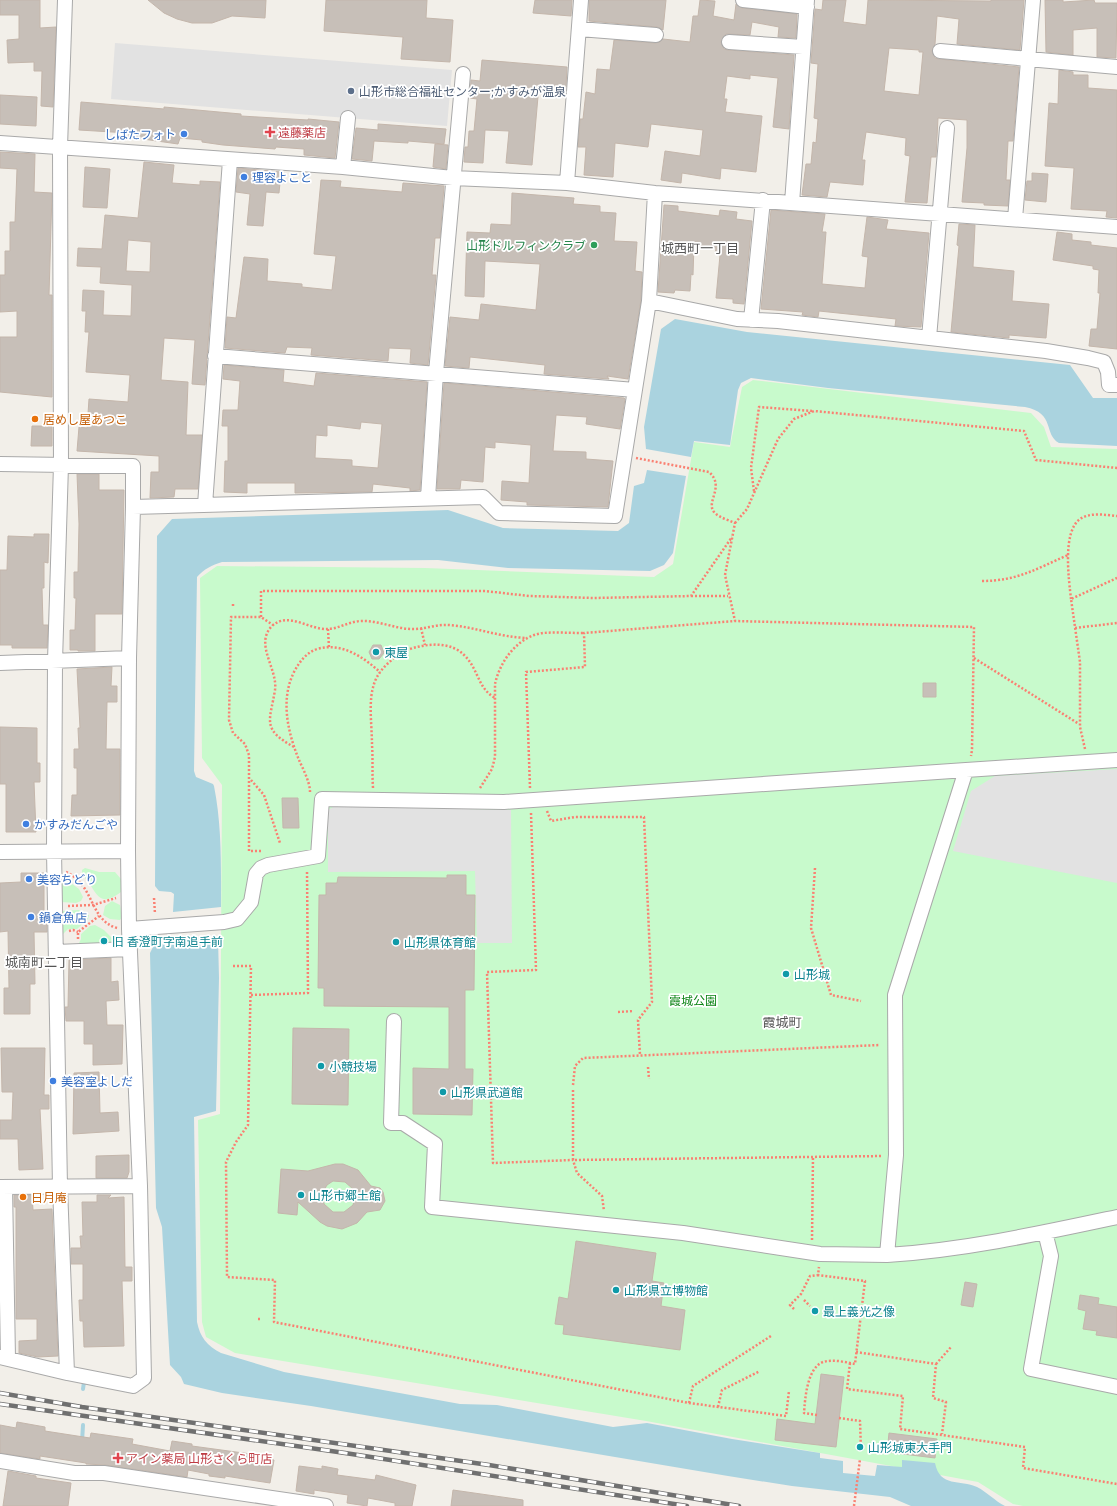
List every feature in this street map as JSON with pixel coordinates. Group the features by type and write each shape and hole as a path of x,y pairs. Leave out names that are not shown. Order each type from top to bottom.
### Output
{"street":[{"path":"65,0 60,147 61,465 55,661 54,869 60,1187 67,1373"},
{"path":"567,184 581,0"},
{"path":"742,0 807,3 792,203"},
{"path":"1015,219 1032,0"},
{"path":"579,29 656,35"},
{"path":"729,42 803,47"},
{"path":"940,51 1117,67"},
{"path":"428,498 436,373 463,74"},
{"path":"343,167 348,118"},
{"path":"929,338 946,128"},
{"path":"0,143 343,167 453,178 567,184 655,193 1117,227"},
{"path":"205,505 230,160"},
{"path":"133,507 483,497 499,513 615,516 649,301 655,193"},
{"path":"751,320 763,200"},
{"path":"649,301 751,320 778,321 1046,351 1088,358 1104,362 1108,372 1109,385 1117,385"},
{"path":"215,356 635,390"},
{"path":"0,464 133,466 129,658 128,851 129,929 140,1186 144,1378 133,1386 67,1373 4,1357 3,1187 140,1186"},
{"path":"0,662 129,658"},
{"path":"129,929 224,922 238,919 251,902 256,874 260,868 268,865 318,856 322,799 504,802 1117,760"},
{"path":"888,1255 896,1155 895,995 966,770"},
{"path":"0,852 128,851"},
{"path":"56,952 130,949"},
{"path":"394,1021 391,1123 403,1123 435,1144 432,1207 683,1233 816,1254 888,1255 918,1253 1045,1232 1117,1217"},
{"path":"1045,1232 1050,1256 1031,1369 1117,1387"},
{"path":"0,1461 74,1473 104,1473 326,1506"}],"path":[{"path":"754,492 751,468 759,407 1024,431 1036,460 1117,468"},
{"path":"735,621 728,596 725,575 735,523 747,509 778,439 794,419 814,411"},
{"path":"630,457 709,472 715,477 717,482 712,506 713,512 718,516 735,523"},
{"path":"1089,762 1080,724 1080,662 1067,568 1068,555 1075,526 1080,519 1089,516 1117,516"},
{"path":"691,596 732,537"},
{"path":"982,581 1001,581 1014,578 1068,555"},
{"path":"1071,599 1117,578"},
{"path":"261,617 261,591 484,591 529,596 594,598 728,596"},
{"path":"261,851 249,851 250,755 245,744 233,733 229,720 231,617 261,617 272,625"},
{"path":"294,747 275,733 269,725 269,716 275,687 265,644 268,632 272,625 287,620 313,627 328,629 360,621 379,622 402,628 421,628 448,624 507,638 526,638 542,633 584,633 735,621 974,627 972,750 966,770"},
{"path":"1075,628 1117,623"},
{"path":"421,628 425,645"},
{"path":"328,629 329,648"},
{"path":"584,633 586,668 526,672 537,799 536,970 487,972 493,1163 574,1159 896,1155"},
{"path":"476,793 488,778 495,757 495,698 498,674 505,659 526,638"},
{"path":"365,790 373,790 372,696 374,683 380,672 405,651 425,645 440,645 457,650 472,665 486,694 495,698"},
{"path":"298,759 294,747 286,703 291,679 302,659 309,652 329,648 344,650 356,654 366,660 380,672"},
{"path":"974,658 1080,724"},
{"path":"250,780 264,795 280,843"},
{"path":"310,788 318,788"},
{"path":"537,799 550,821 575,817 644,817 652,1002 638,1020 640,1055"},
{"path":"251,995 308,993 307,859"},
{"path":"815,868 811,928 831,995 861,1001"},
{"path":"54,869 64,871 75,876 86,889 99,916 105,923 115,928 129,929"},
{"path":"55,906 93,905 114,898 129,897"},
{"path":"151,914 155,914 154,898"},
{"path":"75,952 75,943 79,939 78,932 99,916"},
{"path":"233,966 251,966 251,995 248,1125 236,1142 226,1162 227,1277 274,1280 274,1322 689,1403 718,1407 786,1416 789,1391"},
{"path":"618,1012 634,1011"},
{"path":"573,1085 575,1066 582,1058 880,1045"},
{"path":"648,1067 649,1079"},
{"path":"574,1092 574,1159 577,1173 602,1196 604,1224"},
{"path":"813,1156 818,1275"},
{"path":"794,1309 790,1304 801,1294 810,1276 818,1275 865,1281 855,1364 831,1361 822,1363 813,1373 806,1388 804,1413 816,1415"},
{"path":"804,1300 810,1306"},
{"path":"689,1403 694,1386 770,1336"},
{"path":"942,1434 946,1402 933,1398 936,1364 951,1347"},
{"path":"856,1352 936,1364"},
{"path":"850,1363 847,1389 903,1396 900,1429 1025,1447 1023,1468 1117,1484"},
{"path":"718,1407 722,1390 760,1371"},
{"path":"839,1418 860,1420 861,1451"},
{"path":"855,1504 860,1459"}],"green space":[{"name":"霞城公園","path":"753,380 1031,413 1044,427 1051,447 1117,449 1117,1506 1023,1506 1013,1504 978,1482 646,1421 235,1353 206,1337 202,1322 198,1120 220,1114 222,785 202,758 200,578 217,566 425,568 654,577 673,564 694,442 730,447 742,387"},
{"path":"85,868 99,872 115,872 121,879 121,892 106,899 98,896 82,875 82,870"},
{"path":"61,876 79,889 83,897 81,901 76,903 61,902"},
{"path":"112,901 120,905 122,917 120,920 110,919 103,915 105,906"},
{"path":"79,910 89,915 88,919 77,929 68,929 62,935 61,911"},
{"path":"95,925 104,930 115,941 115,943 78,945 81,939 81,934 90,926"}],"shaded area":[{"path":"115,43 452,70 447,126 111,99"},
{"path":"1117,769 1117,883 953,851 971,791 995,776"},
{"path":"335,806 511,810 512,943 477,943 475,871 328,872 328,810"}],"water":[{"path":"675,319 747,332 1070,365 1093,398 1117,398 1117,446 1059,443 1054,439 1048,424 1041,414 1035,410 1025,407 828,388 751,378 741,383 738,390 730,445 694,441 691,457 646,449 644,427 661,329"},
{"path":"647,470 686,476 673,553 664,565 650,571 508,568 438,560 222,562 215,564 202,572 197,577 194,771 196,777 213,784 217,801 220,831 221,907 173,912 174,894 171,892 159,891 155,886 157,536 172,519 448,510 503,528 618,531 629,523 634,486 644,483"},
{"path":"218,938 219,978 216,1111 194,1117 197,1322 202,1337 212,1347 221,1353 284,1372 460,1404 497,1405 613,1427 647,1423 732,1439 820,1453 820,1458 843,1461 843,1473 875,1476 877,1465 902,1467 902,1460 935,1463 941,1476 952,1481 977,1487 1005,1506 911,1506 890,1497 792,1486 728,1476 311,1406 222,1393 184,1384 181,1377 170,1365 162,1227 156,1208 150,953 154,945"}],"building":[{"path":"0,0 40,0 40,28 56,27 53,107 41,106 42,71 34,71 34,62 8,63 7,40 19,39 19,15 0,15"},
{"path":"148,0 266,0 265,18 232,16 212,23 192,23 177,19 164,13"},
{"path":"326,0 427,0 426,18 453,20 450,62 401,59 403,37 324,31"},
{"path":"535,0 572,0 571,16 533,13"},
{"path":"589,0 666,0 663,30 657,27 589,21"},
{"path":"700,0 715,1 713,16 734,20 736,4 742,8 797,14 796,38 778,37 779,27 752,22 750,35 726,34 721,42 724,49 728,50 794,55 789,129 773,127 778,78 750,75 750,79 727,76 724,99 727,99 725,112 762,116 756,172 721,168 720,179 682,173 681,183 661,180 665,151 700,156 703,130 651,124 648,147 615,143 613,177 584,175 586,147 578,147 580,119 583,119 586,92 595,94 597,69 610,70 614,40 655,43 660,42 663,39 690,42 693,16 698,16"},
{"path":"823,0 846,0 843,22 866,25 868,0 1024,0 1020,50 957,44 959,19 937,16 935,44 932,51 935,58 939,59 1019,67 1013,141 1008,141 1006,180 1010,180 1008,206 962,202 967,148 967,120 938,118 936,157 931,157 927,203 905,202 910,156 905,155 906,138 866,132 862,160 865,160 863,185 830,182 827,197 802,195 806,164 811,164 813,142 816,143 818,119 814,118 818,64 811,63 815,9 822,10","holes":["889,48 919,50 919,52 923,52 919,95 884,91"]},
{"path":"1045,0 1063,0 1063,2 1094,0 1095,3 1117,3 1116,58 1097,57 1097,28 1073,30 1073,55 1046,52"},
{"path":"482,60 567,67 566,87 539,85 532,165 506,163 509,131 485,130 483,163 464,162 465,147 468,147 469,131 474,131 477,99 470,98 471,80 480,81"},
{"path":"1059,70 1073,72 1073,75 1088,75 1088,88 1117,90 1117,218 1106,217 1107,211 1071,209 1074,168 1045,166 1049,103 1058,104"},
{"path":"0,95 37,97 36,126 0,124"},
{"path":"81,102 164,109 164,107 241,114 241,116 339,122 335,158 304,155 304,149 276,147 275,149 223,145 202,142 202,140 180,138 178,144 129,137 129,133 79,130"},
{"path":"378,124 446,129 444,144 408,141 408,143 374,141 372,161 352,159 356,128 378,130"},
{"path":"435,144 448,145 446,169 433,167"},
{"path":"0,152 35,154 34,192 52,193 49,295 52,295 52,397 0,392 0,337 17,337 17,311 0,312 0,275 5,275 5,251 10,251 10,222 15,222 17,169 0,168"},
{"path":"144,162 174,165 172,183 200,185 200,181 220,182 205,385 192,384 195,340 164,338 161,380 188,382 186,435 202,435 198,489 175,489 174,497 150,498 151,472 159,472 159,456 77,451 79,427 87,428 89,399 128,402 130,375 86,372 89,332 85,332 86,311 82,311 83,290 104,291 103,315 131,316 132,285 100,283 101,267 77,266 78,248 102,249 105,215 138,218","holes":["128,240 151,242 150,272 126,271"]},
{"path":"85,167 110,169 107,208 83,207"},
{"path":"238,168 281,172 279,193 266,192 263,226 247,225 250,194 236,192"},
{"path":"1032,173 1048,174 1046,202 1025,200 1027,181 1032,181"},
{"path":"321,180 341,181 340,187 402,192 403,183 444,186 440,238 435,238 432,275 436,275 428,365 410,363 411,349 389,348 388,361 311,355 312,348 287,347 285,353 225,348 227,317 236,318 244,257 268,259 267,281 302,284 302,287 332,290 336,256 314,254"},
{"path":"512,193 574,198 573,204 600,206 600,212 616,213 614,241 637,242 635,271 642,272 641,300 628,379 607,376 609,379 544,374 545,365 470,357 469,368 445,366 450,317 479,320 481,304 536,310 540,264 485,261 484,297 465,296 467,232 490,233 491,224 511,225"},
{"path":"664,205 678,206 678,211 719,216 720,210 737,212 736,219 752,221 744,304 733,303 733,299 716,298 720,255 715,254 716,248 694,245 693,275 691,274 690,291 675,290 674,293 658,292"},
{"path":"771,210 825,214 822,232 826,232 822,284 865,288 868,257 862,256 867,217 888,220 886,229 929,233 921,327 895,326 896,319 819,311 818,317 802,315 803,312 761,309"},
{"path":"959,224 975,225 973,267 1014,271 1012,301 1049,304 1046,338 1009,335 1009,338 951,332 959,246 957,245"},
{"path":"1057,232 1072,234 1072,240 1091,242 1091,245 1117,248 1117,349 1089,346 1091,329 1097,329 1100,293 1098,293 1099,270 1093,269 1093,266 1053,260"},
{"path":"224,365 284,370 283,382 314,386 316,373 427,382 420,490 410,491 410,488 373,484 372,492 295,493 295,483 247,483 247,493 224,492 225,461 228,461 228,426 222,426 223,410 238,410 240,381 223,379","holes":["361,422 382,424 378,468 352,466 352,460 315,458 316,435 327,436 327,425 360,429"]},
{"path":"444,383 624,398 620,429 586,424 587,417 556,415 553,451 586,452 586,459 613,461 608,507 527,505 527,502 501,500 502,481 529,483 531,445 495,442 495,448 485,447 483,482 461,480 460,489 437,489"},
{"path":"32,426 52,426 52,446 31,446"},
{"path":"77,474 99,474 99,490 124,490 122,614 95,614 95,651 70,650 70,630 75,630 76,598 74,598 74,572 78,572 79,524"},
{"path":"34,534 49,534 48,563 44,562 44,588 42,588 43,625 48,625 47,648 12,648 12,645 0,645 0,570 7,570 8,536 34,537"},
{"name":"東屋","path":"373,645 381,645 384,653 379,659 372,659 369,652"},
{"path":"112,667 111,686 117,686 117,702 107,702 106,749 120,749 120,815 71,816 72,795 77,795 77,768 74,768 74,749 79,749 78,728 80,728 77,669"},
{"path":"923,683 936,683 936,697 923,697"},
{"path":"0,727 37,728 37,763 40,763 40,782 34,782 36,832 6,832 6,784 0,784"},
{"path":"282,798 298,798 299,828 283,828"},
{"path":"21,873 44,873 44,911 46,911 47,932 34,932 35,984 30,984 30,1014 4,1014 4,988 9,988 8,931 0,932 0,883 21,882"},
{"name":"山形県体育館","path":"447,875 466,875 466,895 475,895 474,990 465,990 465,1069 473,1069 472,1115 413,1114 413,1068 449,1069 449,1007 324,1006 324,988 318,988 319,895 326,895 326,883 337,883 338,877 447,878"},
{"path":"111,958 111,982 118,981 119,1000 106,1001 107,1025 123,1025 122,1064 93,1065 93,1044 84,1044 84,1021 66,1021 65,1007 68,1007 69,960"},
{"name":"小競技場","path":"293,1028 349,1029 348,1105 292,1104"},
{"path":"1,1048 45,1048 44,1095 49,1095 49,1109 40,1109 43,1169 19,1170 18,1139 0,1139 0,1120 12,1120 13,1092 2,1092"},
{"path":"99,1072 100,1113 118,1112 119,1131 73,1134 74,1073"},
{"path":"129,1155 129,1172 127,1178 96,1178 96,1156"},
{"name":"山形市郷土館","path":"335,1164 343,1164 358,1170 371,1186 380,1188 383,1192 385,1201 380,1210 367,1212 357,1223 342,1229 327,1226 320,1222 298,1202 297,1215 278,1213 281,1169 308,1171","holes":["333,1181 345,1182 353,1189 355,1197 353,1205 344,1212 333,1212 324,1204 323,1192 327,1185"]},
{"path":"14,1195 32,1195 33,1210 52,1209 58,1356 38,1357 19,1353 19,1341 37,1340 37,1319 16,1319 16,1207 14,1207"},
{"path":"97,1195 111,1195 108,1198 124,1197 125,1267 132,1267 132,1281 122,1281 124,1346 84,1347 83,1321 80,1321 79,1300 83,1300 83,1264 71,1264 71,1248 81,1248 80,1236 83,1236 82,1202 97,1202"},
{"name":"山形県立博物館","path":"576,1241 656,1253 652,1281 664,1283 661,1306 685,1310 680,1350 563,1334 564,1325 555,1324 559,1297 568,1299"},
{"path":"965,1282 977,1284 973,1307 961,1305"},
{"path":"1080,1295 1099,1298 1098,1304 1117,1307 1117,1338 1096,1335 1097,1331 1083,1329 1086,1311 1078,1309"},
{"path":"821,1374 844,1377 836,1447 775,1440 777,1419 815,1424"},
{"path":"17,1422 45,1427 45,1431 90,1438 91,1433 133,1439 132,1444 170,1451 172,1441 192,1444 192,1446 258,1455 257,1458 274,1460 270,1483 225,1476 225,1478 209,1476 209,1474 188,1470 187,1477 105,1465 86,1464 40,1456 40,1459 0,1453 0,1425 16,1428"},
{"path":"889,1433 937,1439 935,1458 887,1452"},
{"path":"299,1466 322,1469 322,1466 338,1469 337,1475 375,1480 376,1475 416,1485 412,1506 395,1506 395,1503 368,1498 367,1506 347,1503 348,1495 314,1490 314,1494 296,1491"},
{"path":"8,1471 36,1476 36,1478 71,1483 68,1506 3,1506"},
{"path":"453,1490 523,1500 523,1506 451,1506"}],"waterway":[{"path":"83,1389 84,1382"},
{"path":"82,1442 83,1425"}],"railway":[{"path":"0,1393 82,1407 489,1465 739,1506"},
{"path":"0,1404 345,1453 687,1506"}],"place":[{"name":"山形市総合福祉センター;かすみが温泉","path":"351,91"},
{"name":"遠藤薬店","path":"270,132"},
{"name":"しばたフォト","path":"184,134"},
{"name":"理容よこと","path":"244,177"},
{"name":"山形ドルフィンクラブ","path":"594,245"},
{"name":"居めし屋あつこ","path":"35,419"},
{"name":"東屋","path":"376,652"},
{"name":"かすみだんごや","path":"26,824"},
{"name":"美容ちどり","path":"29,879"},
{"name":"鍋倉魚店","path":"31,917"},
{"name":"旧 香澄町字南追手前","path":"104,941"},
{"name":"山形県体育館","path":"396,942"},
{"name":"山形城","path":"786,974"},
{"name":"小競技場","path":"321,1066"},
{"name":"美容室よしだ","path":"53,1081"},
{"name":"山形県武道館","path":"443,1092"},
{"name":"山形市郷土館","path":"301,1195"},
{"name":"日月庵","path":"23,1197"},
{"name":"山形県立博物館","path":"616,1290"},
{"name":"最上義光之像","path":"815,1311"},
{"name":"山形城東大手門","path":"860,1447"},
{"name":"アイン薬局 山形さくら町店","path":"118,1458"}],"district":[{"name":"城西町一丁目","path":"700,248"},
{"name":"城南町二丁目","path":"44,962"},
{"name":"霞城町","path":"782,1022"}]}
